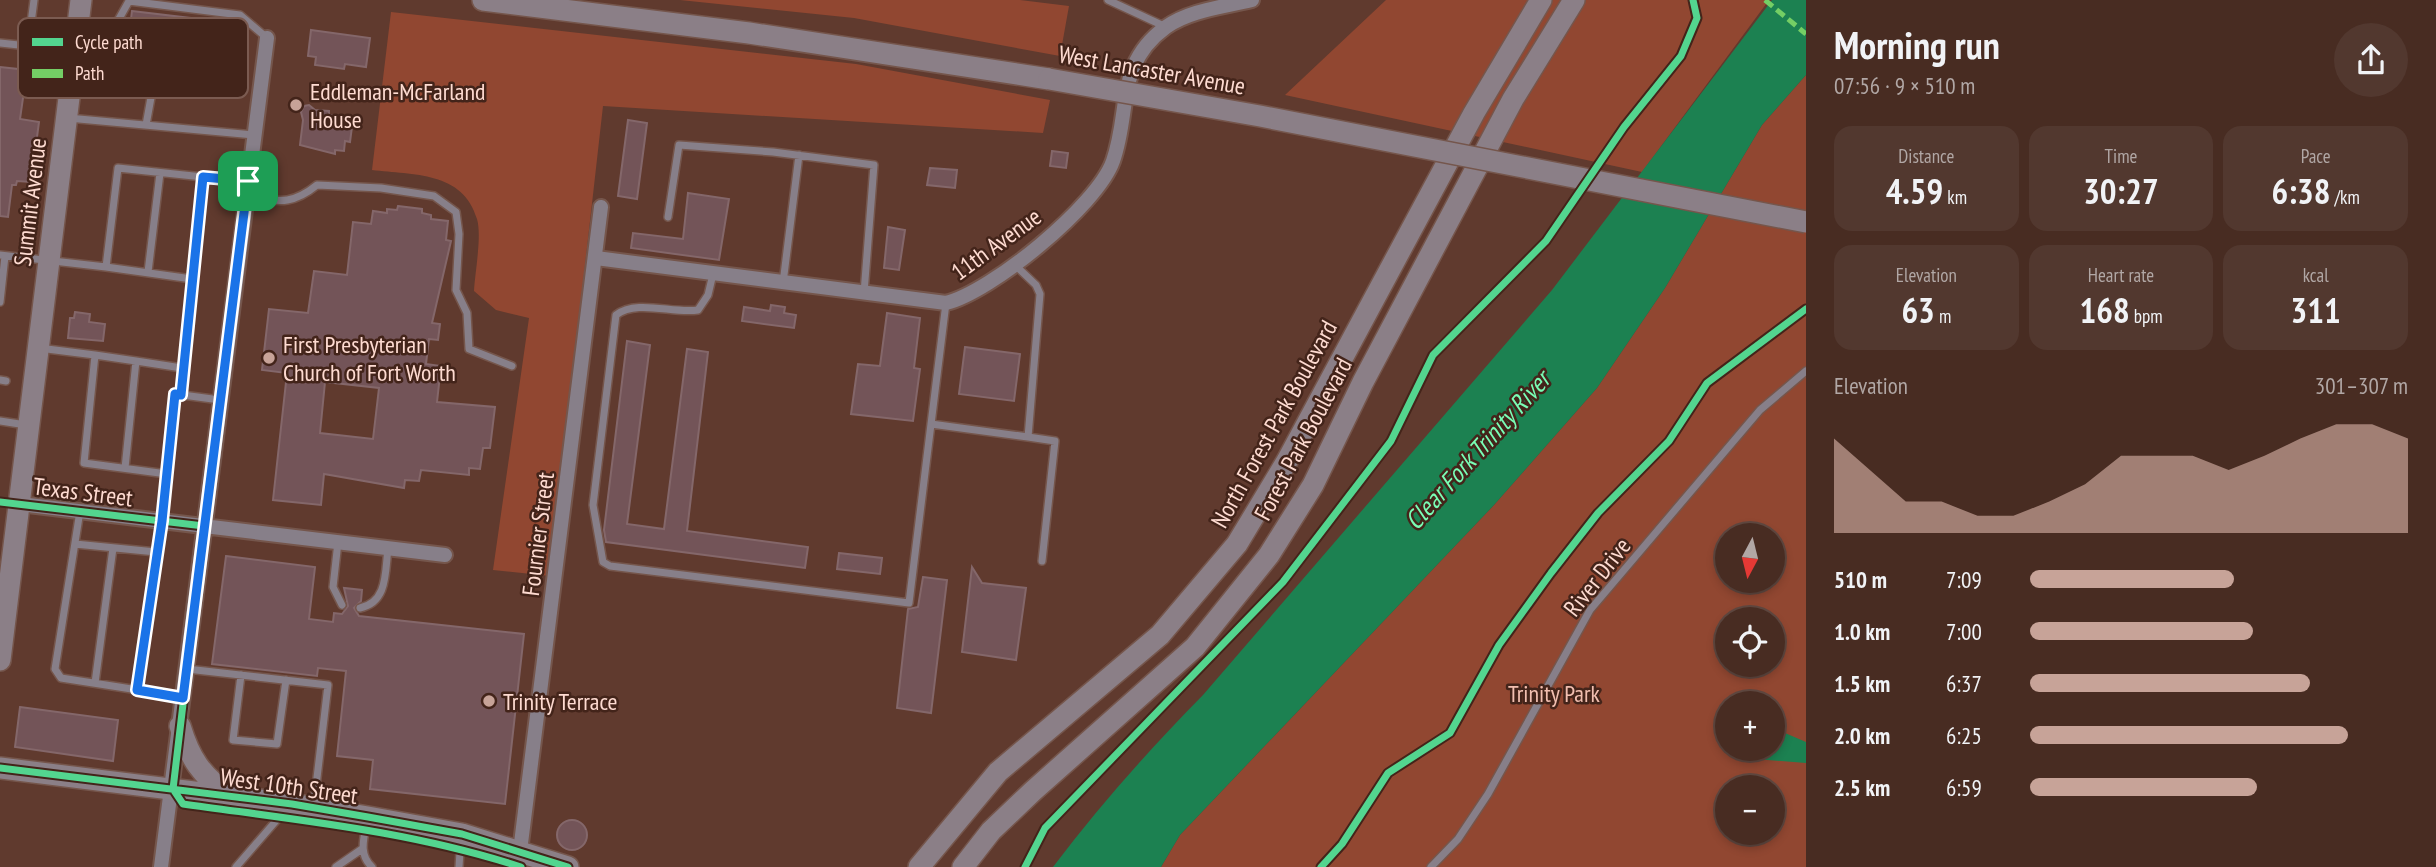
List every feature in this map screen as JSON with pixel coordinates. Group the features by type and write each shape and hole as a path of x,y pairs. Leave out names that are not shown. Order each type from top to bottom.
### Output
{"main road":[{"name":"Summit Avenue","path":"79,18 81,0"},
{"name":"West Lancaster Avenue","path":"483,0 748,33 1049,79 1259,116 1806,222"},
{"name":"North Forest Park Boulevard","path":"919,867 998,772 1160,635 1237,544 1287,461 1474,113 1541,0"},
{"name":"Forest Park Boulevard","path":"963,867 991,831 1033,791 1195,647 1269,555 1312,485 1363,382 1513,99 1574,0"},
{"name":"Summit Avenue","path":"0,660 10,503 30,426 69,98"},
{"path":"180,726 188,753 211,782 232,797"},
{"name":"West 10th Street","path":"0,768 290,804 368,817 461,834 519,859 568,867"}],"street":[{"name":"11th Avenue","path":"596,258 946,303 974,292 1077,212 1105,177 1117,147 1132,65 1167,27 1196,13 1252,0"},
{"path":"161,867 267,38"},
{"name":"Fournier Street","path":"519,859 601,207"},
{"name":"Texas Street","path":"10,503 445,555"}],"lane":[{"path":"32,18 34,0"},
{"path":"1108,0 1167,27"},
{"path":"119,18 129,1 240,15 244,18"},
{"path":"248,22 267,38"},
{"path":"0,43 18,45"},
{"path":"146,125 151,98"},
{"path":"67,118 254,135"},
{"path":"668,217 679,145 799,155 874,165 863,293"},
{"path":"783,283 799,155"},
{"path":"106,267 118,168 248,181"},
{"path":"148,272 160,173"},
{"path":"181,395 203,177"},
{"path":"246,197 282,202 301,198 317,185 381,188 434,196 456,212 460,234 456,290 467,313 469,349 512,366"},
{"path":"0,302 2,256 192,279"},
{"path":"1014,263 1036,285 1040,294 1028,437"},
{"path":"713,273 708,295 698,310 638,308 622,310 616,315 593,505 603,562 610,566 909,603 946,303"},
{"path":"39,348 182,368"},
{"path":"95,355 84,463 167,474"},
{"path":"125,468 136,361"},
{"name":"River Drive","path":"1431,867 1458,839 1488,794 1590,610 1760,410 1806,372"},
{"path":"137,690 162,521 175,394 220,400"},
{"path":"0,421 30,426"},
{"path":"931,424 1055,441 1042,561"},
{"path":"80,511 55,669 61,678 183,698"},
{"path":"338,542 332,587 342,605"},
{"path":"75,544 156,552"},
{"path":"94,683 113,548"},
{"path":"360,607 372,605 381,596 388,548"},
{"path":"187,669 328,685 313,808"},
{"path":"241,675 233,740 277,744 286,680"},
{"path":"236,867 290,804"},
{"path":"368,817 362,849 366,861 372,867"},
{"path":"459,867 461,834"},
{"path":"337,867 362,849"}],"green space":[{"path":"680,0 1020,0 1069,6 1060,56 854,18"},
{"path":"1386,0 1769,0 1642,172 1285,95"},
{"path":"391,12 856,64 1050,100 1043,133 603,106 550,576 493,570 529,318 496,310 474,291 479,244 478,226 470,203 460,192 435,178 372,170"},
{"name":"Trinity Park","path":"1806,75 1806,867 1161,867 1180,835 1494,505 1597,388 1665,288 1762,125"}],"water":[{"name":"Clear Fork Trinity River","path":"1772,0 1806,0 1806,75 1762,125 1665,288 1597,388 1494,505 1180,835 1161,867 1053,867 1125,779 1203,695 1552,290"},
{"path":"1785,733 1806,742 1806,763 1780,761 1785,761"}],"building":[{"path":"132,11 190,18 131,18"},
{"path":"311,30 370,38 366,67 345,64 344,69 315,65 316,57 308,56"},
{"path":"0,67 18,69 18,98 23,98 20,119 39,122 31,182 17,181 16,185 12,185 8,217 0,216"},
{"path":"309,105 315,110 329,111 329,115 353,119 350,142 345,141 344,151 335,150 335,154 300,145 303,120 301,112 304,106"},
{"path":"628,120 647,123 637,199 618,196"},
{"path":"1052,151 1068,153 1066,168 1050,166"},
{"path":"930,168 957,170 955,188 927,185"},
{"path":"688,193 729,199 719,260 631,248 633,233 683,239"},
{"path":"398,206 422,209 422,213 431,215 431,219 448,221 446,240 451,241 432,323 440,324 438,340 429,339 426,364 441,366 437,402 495,407 490,448 483,448 480,469 469,468 469,475 421,470 419,481 405,480 404,488 324,474 321,505 273,500 287,373 262,370 269,309 308,313 314,271 347,275 353,222 371,224 373,211 387,213 387,209 397,210","holes":["325,382 379,388 373,439 320,433"]},
{"path":"888,227 905,230 899,270 884,268"},
{"path":"771,305 785,307 784,313 796,315 794,328 742,321 744,307 770,311"},
{"path":"75,312 90,314 89,322 105,324 103,341 68,338 70,318 74,318"},
{"path":"887,313 920,318 914,368 920,369 913,421 851,414 858,364 880,366"},
{"path":"627,341 650,345 627,524 664,529 687,349 708,352 687,531 808,547 805,568 606,542 604,530"},
{"path":"965,347 1020,354 1014,401 959,394"},
{"path":"839,553 882,558 880,574 837,569"},
{"path":"226,556 315,567 309,619 333,622 334,613 342,614 348,606 344,588 362,590 361,601 354,608 359,616 524,634 505,804 370,789 373,760 337,756 346,671 318,668 317,676 212,664"},
{"path":"972,567 982,583 1026,588 1016,660 962,652"},
{"path":"923,577 947,580 931,713 897,708 908,609 918,607"},
{"path":"20,707 118,720 113,761 15,747"},
{"path":"572,820 582,825 587,835 582,845 572,850 562,845 557,835 562,825"}],"marked path":[{"path":"1765,0 1806,34"}],"cycle path":[{"path":"1025,867 1045,828 1283,582 1391,441 1433,355 1546,241 1624,127 1681,56 1697,18 1693,0"},
{"path":"1321,867 1342,844 1388,773 1450,733 1499,645 1551,573 1598,513 1669,441 1707,383 1806,309"},
{"path":"0,502 204,526 173,789"},
{"path":"0,768 292,804 368,817 462,834 568,867"},
{"path":"173,789 183,804 396,835 521,867"}],"place":[{"name":"Eddleman-McFarland House","path":"296,105"},
{"name":"First Presbyterian Church of Fort Worth","path":"269,358"},
{"name":"Trinity Terrace","path":"489,701"}],"route":[{"path":"203,177 248,181 206,506 183,698 137,690 162,521 175,394 181,395 203,177"}]}
